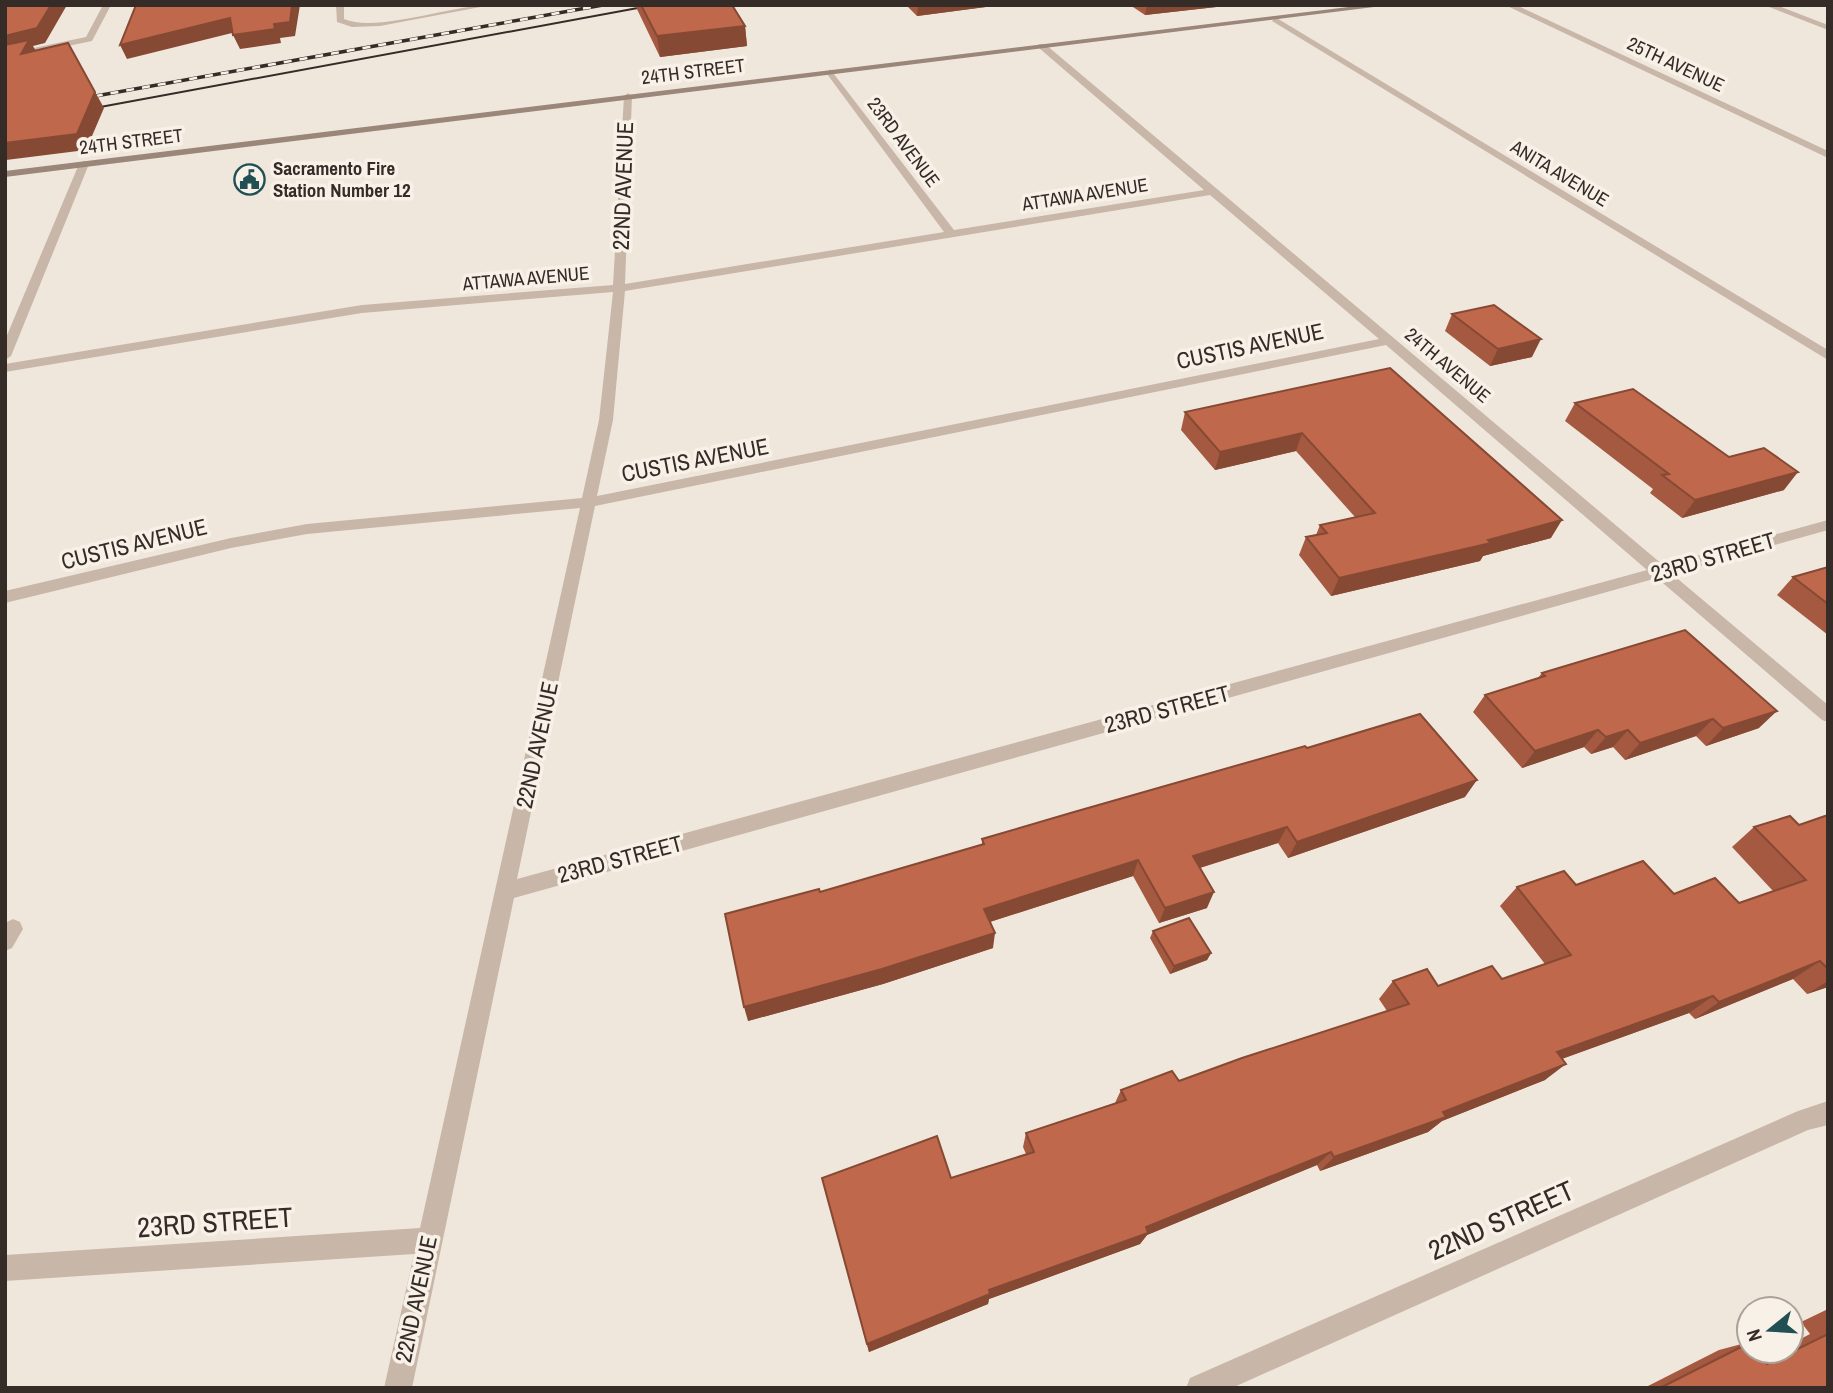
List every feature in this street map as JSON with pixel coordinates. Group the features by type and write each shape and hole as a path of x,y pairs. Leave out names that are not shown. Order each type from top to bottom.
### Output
{"street":[{"path":"340,5 340,20 364,26 487,5"},
{"name":"24TH STREET","path":"5,174 1386,5"},
{"name":"25TH AVENUE","path":"1510,5 1828,155"},
{"path":"1768,5 1828,28"},
{"path":"5,57 89,39 109,6"},
{"name":"ANITA AVENUE","path":"1275,19 1828,356"},
{"name":"24TH AVENUE","path":"1042,46 1828,715"},
{"name":"23RD AVENUE","path":"830,72 951,233"},
{"name":"22ND AVENUE","path":"398,1388 606,420 620,288 628,96"},
{"path":"5,356 84,164"},
{"name":"ATTAWA AVENUE","path":"5,368 362,309 620,288 1214,191"},
{"name":"CUSTIS AVENUE","path":"5,597 225,545 305,530 382,520 589,503 1389,341"},
{"name":"23RD STREET","path":"506,891 1828,526"},
{"name":"22ND STREET","path":"1200,1388 1806,1119 1828,1113"},
{"name":"23RD STREET","path":"5,1268 429,1240"}],"building":[{"path":"5,5 51,5 37,28 5,36"},
{"path":"136,5 292,5 290,22 274,24 275,29 233,35 230,18 120,45"},
{"path":"641,5 732,5 745,26 657,36"},
{"path":"29,40 21,54 68,43 95,92 77,134 5,143 5,45"},
{"path":"1494,305 1541,339 1498,349 1452,314"},
{"path":"1390,368 1562,520 1488,540 1491,543 1339,578 1306,537 1327,533 1320,525 1375,513 1302,433 1220,452 1185,412"},
{"path":"1633,389 1729,457 1764,448 1798,472 1695,500 1662,475 1669,474 1575,403"},
{"path":"1828,567 1828,604 1793,577"},
{"path":"1685,630 1777,711 1723,728 1713,719 1640,743 1628,730 1606,737 1598,730 1535,751 1485,695 1545,676 1542,673"},
{"path":"1420,714 1477,780 1297,842 1287,827 1193,856 1214,892 1165,908 1138,860 984,909 995,933 882,969 744,1007 725,914 819,889 820,892 984,844 982,839"},
{"path":"1828,815 1828,969 1820,961 1719,1002 1713,996 1557,1052 1566,1064 1443,1112 1446,1117 1334,1157 1331,1152 1146,1227 1148,1233 989,1290 990,1294 867,1344 822,1178 937,1136 951,1178 1034,1152 1026,1133 1126,1100 1121,1090 1172,1071 1179,1081 1409,1004 1393,981 1427,969 1438,986 1492,966 1502,979 1571,955 1517,887 1564,871 1576,885 1643,861 1674,894 1715,878 1739,903 1806,880 1754,827 1790,816 1799,825"},
{"path":"1189,918 1211,953 1174,966 1153,931"},
{"path":"1828,1334 1828,1388 1660,1388 1735,1350 1735,1365 1805,1365 1805,1345"}],"tram line":[{"path":"84,110 654,5"}],"railway":[{"path":"79,99 603,5"}],"place":[{"name":"Sacramento Fire Station Number 12","path":"250,179"}]}
